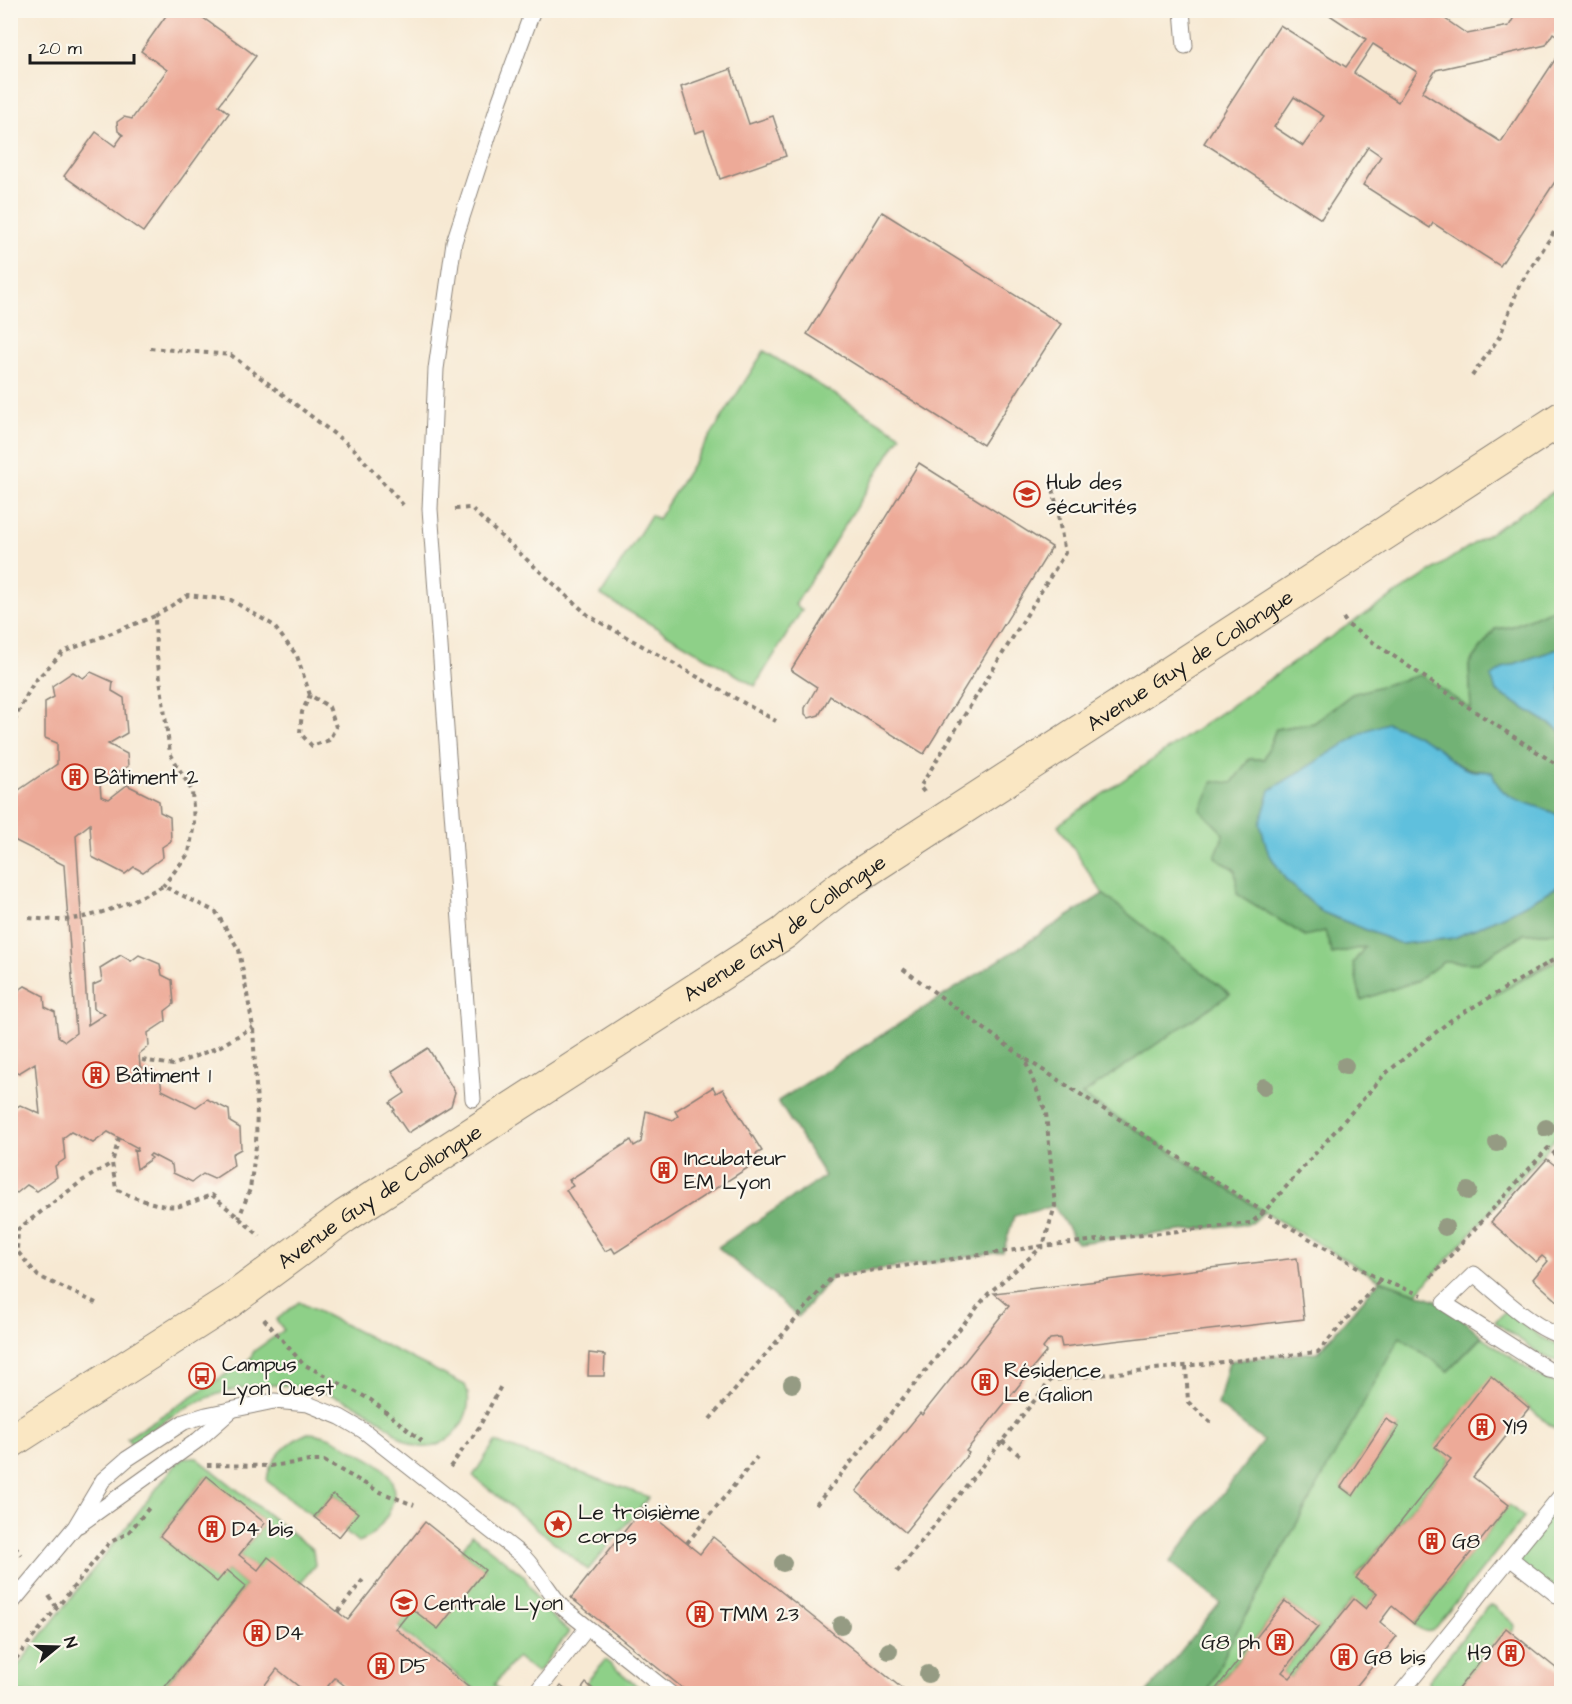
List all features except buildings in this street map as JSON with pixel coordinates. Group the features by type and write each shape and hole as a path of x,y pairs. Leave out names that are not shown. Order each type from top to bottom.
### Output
{"main road":[{"name":"Avenue Guy de Collongue","path":"10,1442 230,1301 345,1216 784,933 841,887 1562,418"}],"lane":[{"path":"473,1099 430,509 436,369 453,242 532,10"},
{"path":"1182,10 1185,45"},
{"path":"1562,1336 1554,1335 1529,1319 1474,1274 1444,1303 1549,1370 1562,1373"},
{"path":"10,1605 75,1527 104,1480 127,1458 184,1422 206,1414 274,1401 308,1404 363,1431 524,1557 540,1574 550,1593 562,1607 670,1694"},
{"path":"75,1527 198,1440 232,1410"},
{"path":"1400,1694 1562,1494"},
{"path":"1510,1558 1562,1599"},
{"path":"535,1694 587,1628"}],"path":[{"path":"1472,376 1500,336 1519,285 1562,220"},
{"path":"150,348 231,355 354,449 406,508 470,508 589,616 776,721"},
{"path":"920,787 1065,553 1052,482"},
{"path":"11,730 34,682 63,652 155,616 188,595 231,600 273,626 297,656 310,695 329,707 336,727 329,740 312,746 300,733 302,711 310,695"},
{"path":"29,918 62,920 97,914 137,899 163,886 189,853 195,824 192,791 170,753 156,649 155,616"},
{"path":"1343,618 1347,625 1562,768"},
{"path":"163,886 216,912 239,950 253,1027 257,1106 256,1146 250,1189 239,1218"},
{"path":"710,1419 833,1276 1043,1246 1251,1223 1264,1212 1385,1074 1451,1020 1562,955"},
{"path":"903,969 1024,1058 1264,1212 1380,1280 1444,1303"},
{"path":"142,1060 173,1065 219,1047 253,1027"},
{"path":"816,1505 988,1294 1043,1246 1054,1206 1046,1113 1024,1058"},
{"path":"119,1138 112,1163 116,1189 148,1202 178,1206 212,1195 260,1237"},
{"path":"1417,1293 1548,1148 1562,1160"},
{"path":"18,1229 82,1181 112,1163"},
{"path":"10,1225 18,1229"},
{"path":"18,1229 17,1251 38,1276 96,1303"},
{"path":"897,1572 1051,1380 1318,1352 1380,1280"},
{"path":"262,1316 303,1364 371,1400 424,1443"},
{"path":"1186,1366 1188,1402 1214,1425"},
{"path":"434,1486 451,1467 478,1429 502,1384"},
{"path":"1002,1441 1023,1458"},
{"path":"687,1543 757,1457"},
{"path":"442,1459 451,1467"},
{"path":"196,1466 227,1464 270,1466 324,1461 380,1492 418,1507"},
{"path":"10,1666 109,1543 128,1533 151,1505"},
{"path":"338,1612 365,1577"}],"green space":[{"path":"764,351 901,435 795,605 802,610 755,686 601,595 651,515 658,519"},
{"path":"1561,487 1561,614 1550,610 1510,627 1495,629 1469,665 1471,709 1352,694 1314,723 1276,729 1264,759 1249,759 1232,783 1224,834 1235,870 1325,931 1366,946 1417,981 1443,962 1476,963 1524,934 1561,932 1561,955 1493,996 1561,958 1561,1129 1548,1148 1417,1293 1380,1280 1264,1212 1082,1095 1230,994 1103,894 1058,825 1348,625"},
{"path":"1550,610 1561,614 1561,648 1505,667 1496,691 1561,731 1561,817 1510,796 1498,785 1492,772 1462,766 1439,749 1268,852 1286,880 1322,912 1401,944 1454,938 1505,915 1561,885 1561,932 1524,934 1476,963 1443,962 1417,981 1361,1000 1353,963 1365,947 1332,954 1325,931 1305,936 1237,894 1235,870 1215,857 1224,834 1200,810 1213,781 1232,783 1249,759 1264,759 1276,729 1314,723 1352,694 1420,675 1471,709 1469,665 1495,629 1510,627"},
{"path":"1103,894 1230,994 1082,1095 1264,1212 1251,1223 1077,1243 1054,1206 1014,1216 1003,1252 833,1276 798,1317 718,1247 825,1176 778,1101"},
{"path":"1380,1280 1444,1303 1482,1336 1448,1371 1400,1337 1229,1646 1207,1693 1146,1694 1220,1603 1170,1562 1263,1441 1218,1405 1229,1361 1318,1352"},
{"path":"299,1302 465,1385 468,1408 458,1429 439,1444 428,1447 416,1446 404,1440 367,1411 337,1397 314,1390 267,1385 222,1393 199,1401 131,1444 127,1438 250,1359 254,1351 284,1330 276,1320"},
{"path":"1505,1311 1541,1337 1561,1346 1561,1363 1543,1356 1495,1322"},
{"path":"1400,1336 1448,1371 1482,1337 1535,1374 1561,1386 1561,1434 1491,1377 1435,1446 1451,1459 1356,1577 1377,1594 1366,1609 1353,1599 1290,1678 1282,1672 1318,1627 1285,1601 1212,1693 1207,1694 1229,1646","holes":["1386,1419 1399,1428 1352,1496 1341,1487"]},
{"path":"308,1433 339,1442 377,1463 392,1481 393,1502 387,1516 366,1539 358,1542 344,1530 357,1512 333,1494 314,1517 267,1481 275,1458 287,1446"},
{"path":"495,1442 649,1497 588,1570 473,1476"},
{"path":"185,1458 197,1458 313,1550 315,1565 300,1583 258,1570 239,1555 265,1523 206,1476 160,1536 217,1581 227,1570 246,1586 159,1693 11,1693 10,1676 175,1465"},
{"path":"1561,1494 1561,1599 1510,1558"},
{"path":"1509,1505 1524,1517 1434,1630 1425,1631 1418,1628 1414,1624"},
{"path":"472,1535 524,1576 541,1606 569,1632 537,1673 517,1657 494,1685 504,1693 480,1694 398,1627 412,1609 485,1570 461,1551"},
{"path":"1494,1606 1514,1624 1515,1628 1511,1633 1506,1629 1454,1693 1435,1693 1429,1688 1428,1682 1486,1608"},
{"path":"605,1660 646,1693 599,1693 586,1683"}],"water":[{"path":"1562,648 1561,731 1496,691 1491,677 1505,667"},
{"path":"1387,723 1426,740 1464,768 1492,772 1498,785 1510,796 1561,817 1561,885 1505,915 1454,938 1401,944 1322,912 1286,880 1268,852 1260,824 1270,790 1367,730"}],"place":[{"name":"Hub des sécurités","path":"1027,494"},
{"name":"Bâtiment 2","path":"75,777"},
{"name":"Bâtiment 1","path":"96,1075"},
{"name":"Incubateur EM Lyon","path":"664,1170"},
{"name":"Campus Lyon Ouest","path":"202,1376"},
{"name":"Résidence Le Galion","path":"985,1382"},
{"name":"Y19","path":"1482,1427"},
{"name":"Le troisième corps","path":"558,1524"},
{"name":"D4 bis","path":"212,1529"},
{"name":"G8","path":"1432,1541"},
{"name":"Centrale Lyon","path":"404,1603"},
{"name":"TMM 23","path":"700,1614"},
{"name":"D4","path":"257,1633"},
{"name":"G8 ph","path":"1280,1642"},
{"name":"H9","path":"1511,1653"},
{"name":"G8 bis","path":"1344,1657"},
{"name":"D5","path":"381,1666"}]}
